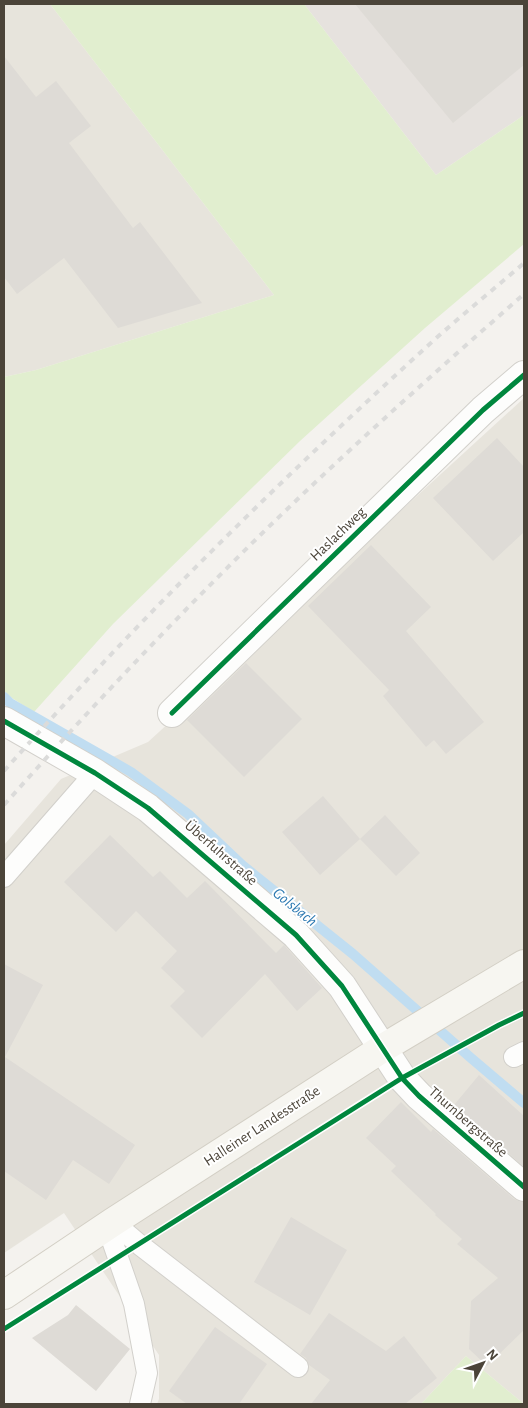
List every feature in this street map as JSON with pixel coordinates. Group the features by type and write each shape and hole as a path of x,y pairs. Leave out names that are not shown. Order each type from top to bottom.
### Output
{"main road":[{"name":"Halleiner Landesstraße","path":"4,1295 110,1224 394,1041 524,964"}],"street":[{"name":"Haslachweg","path":"172,713 483,410 524,375"},
{"name":"Überfuhrstraße","path":"4,722 95,773 148,808 296,935 394,1041"},
{"name":"Thurnbergstraße","path":"394,1041 402,1078 418,1096 524,1187"}],"lane":[{"path":"4,877 95,773"},
{"path":"110,1224 298,1367"},
{"path":"110,1224 134,1304 147,1374 140,1404"}],"shaded area":[{"path":"4,4 50,4 274,295 36,370 4,377"},
{"path":"304,4 524,4 524,115 436,175"},
{"path":"524,398 524,1404 466,1356 421,1404 157,1404 159,1399 159,1355 64,1213 4,1253 4,845 61,779 148,742"}],"green space":[{"path":"50,4 304,4 436,175 524,115 524,244 425,328 300,441 113,624 34,712 4,691 4,377 36,370 274,295"},
{"path":"466,1356 524,1404 421,1404"}],"building":[{"path":"355,4 524,4 524,65 453,123"},
{"path":"4,56 36,97 56,81 91,126 69,143 133,228 140,222 202,303 118,328 64,258 17,294 4,277"},
{"path":"497,438 524,467 524,532 493,561 433,498"},
{"path":"371,545 431,607 406,631 484,722 446,754 434,740 426,747 383,696 389,690 308,606"},
{"path":"246,663 302,719 244,777 187,720"},
{"path":"323,796 360,839 320,875 282,832"},
{"path":"385,815 420,853 396,876 360,839"},
{"path":"110,835 153,877 160,871 187,898 205,881 276,953 284,945 322,988 297,1011 265,974 202,1038 170,1006 185,991 161,968 177,951 136,911 116,932 64,882"},
{"path":"4,964 43,985 5,1057 135,1145 109,1184 73,1160 46,1200 4,1171"},
{"path":"479,1075 524,1116 524,1167 454,1105"},
{"path":"401,1102 431,1132 433,1129 514,1199 524,1202 524,1330 487,1366 469,1349 471,1301 498,1278 457,1244 462,1239 391,1171 396,1166 366,1138"},
{"path":"291,1217 347,1250 310,1315 254,1282"},
{"path":"76,1305 130,1349 96,1391 32,1338 68,1315"},
{"path":"329,1313 386,1351 404,1336 437,1378 405,1404 311,1404 330,1380 309,1365 306,1358 300,1354"},
{"path":"215,1327 267,1364 239,1404 187,1404 169,1391"}],"waterway":[{"name":"Golsbach","path":"4,697 10,703 131,772 188,814 242,865 353,954 524,1103"}],"railway":[{"path":"4,771 106,659 212,550 377,392 524,263"},
{"path":"4,805 143,654 266,530 375,427 524,294"}],"cycle path":[{"path":"172,713 483,410 524,375"},
{"path":"4,721 95,773 148,808 296,935 342,986 402,1078 419,1096 524,1187"},
{"path":"4,1329 402,1078 524,1013"}]}
